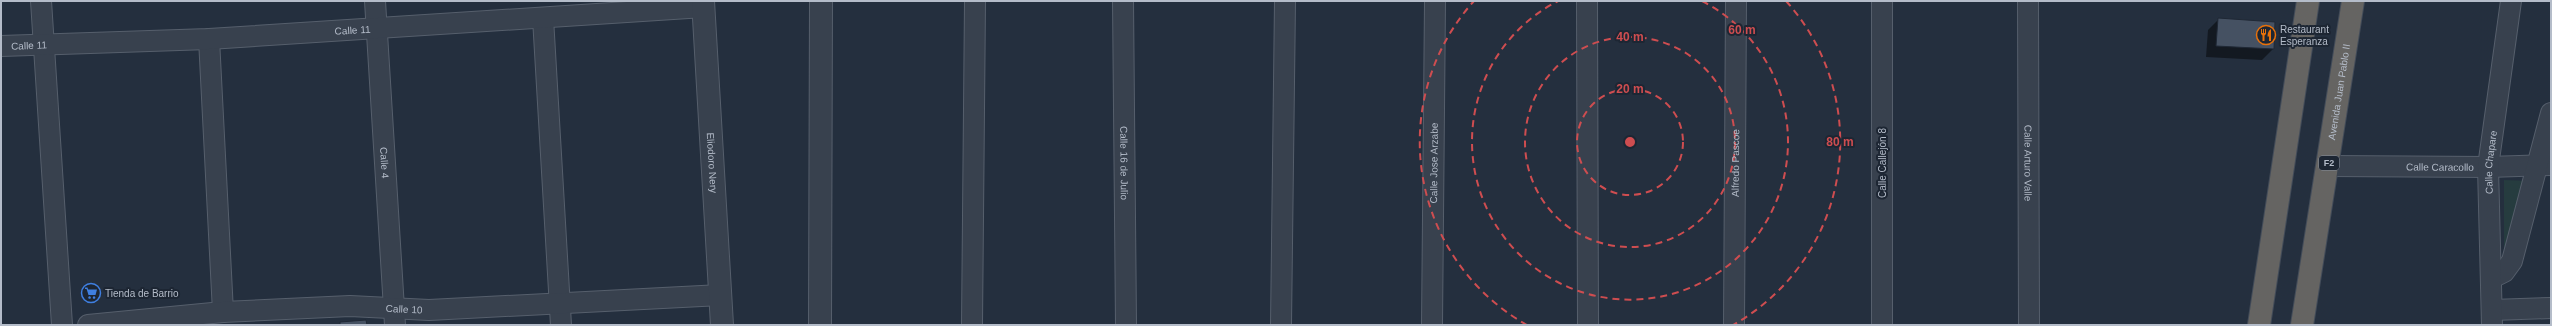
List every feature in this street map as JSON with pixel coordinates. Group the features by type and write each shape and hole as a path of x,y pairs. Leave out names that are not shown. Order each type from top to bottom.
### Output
{"highway":[{"path":"2260,325 2308,1"},
{"name":"Avenida Juan Pablo II","path":"2302,325 2353,1"}],"street":[{"path":"41,1 62,325"},
{"name":"Calle 4","path":"375,1 394,316"},
{"path":"820,325 821,1"},
{"path":"972,325 975,1"},
{"name":"Calle 16 de Julio","path":"1123,1 1126,325"},
{"path":"1281,325 1285,1"},
{"name":"Calle Jose Arzabe","path":"1432,325 1435,1"},
{"path":"1587,1 1588,325"},
{"name":"Alfredo Pascoe","path":"1734,325 1736,1"},
{"name":"Calle Callejón 8","path":"1882,1 1882,325"},
{"name":"Calle Arturo Valle","path":"2028,1 2029,325"},
{"name":"Calle Chapare","path":"2492,317 2488,167 2511,1"},
{"name":"Calle 11","path":"1,46 44,43 209,39 543,18 704,4"},
{"name":"Eliodoro Nery","path":"704,4 722,325"},
{"path":"543,18 561,325"},
{"path":"209,39 223,312"},
{"path":"2492,278 2504,272 2512,261 2544,165 2551,113"},
{"name":"Calle Caracollo","path":"2328,166 2488,167 2544,165"},
{"name":"Calle 10","path":"88,325 223,312 350,306 394,316 429,310 721,295"},
{"path":"2492,317 2551,308"}],"green space":[{"path":"2504,180 2530,181 2504,262"}],"building":[{"path":"2218,18 2275,22 2274,49 2216,46"},
{"path":"366,320 367,325 340,325 340,322"}],"place":[{"name":"Restaurant Esperanza","path":"2266,35"},
{"name":"Tienda de Barrio","path":"91,293"}]}
